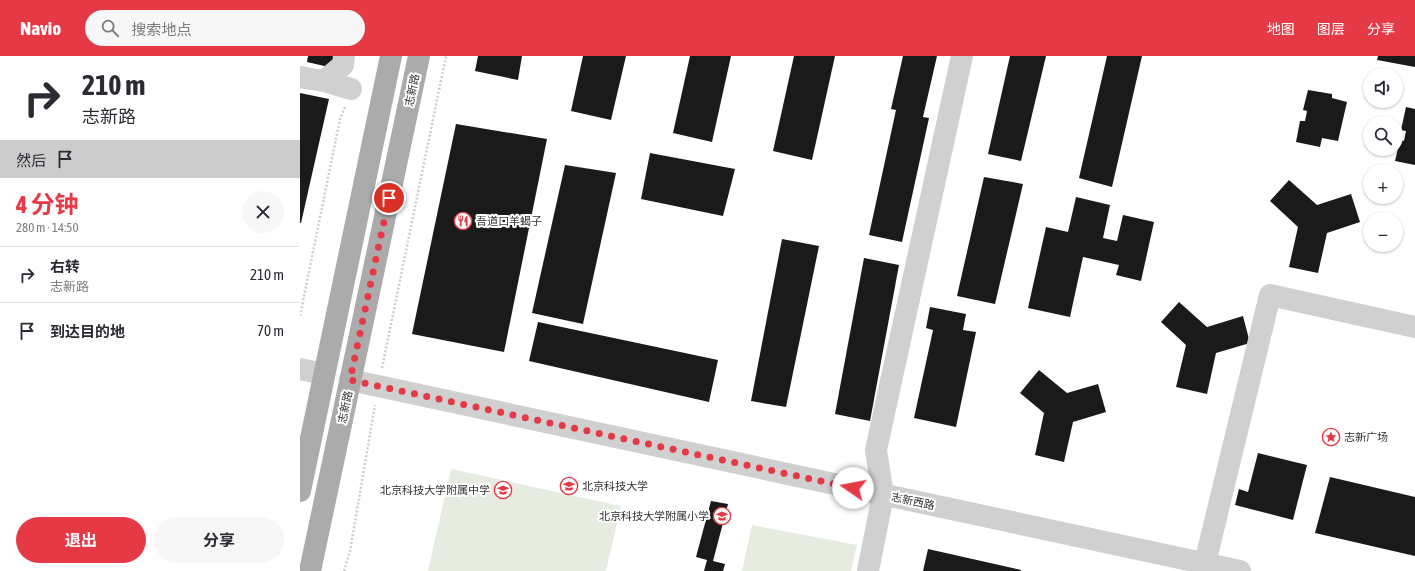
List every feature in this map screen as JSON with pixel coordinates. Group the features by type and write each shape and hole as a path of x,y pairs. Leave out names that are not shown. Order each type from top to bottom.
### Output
{"main road":[{"path":"300,491 391,56"},
{"name":"志新路","path":"310,571 419,56"},
{"path":"324,374 350,380"}],"street":[{"path":"324,81 343,65 344,56"},
{"path":"868,571 883,495 876,450 962,56"},
{"path":"300,76 351,89"},
{"path":"1205,563 1270,295 1415,327"},
{"path":"300,369 324,374"},
{"name":"志新西路","path":"350,380 1240,571"}],"path":[{"path":"344,571 350,551 378,386 446,56"},
{"path":"300,316 340,120 351,89"}],"shaded area":[{"path":"451,469 621,506 606,571 428,571"},
{"path":"752,525 857,545 851,571 742,571"}],"building":[{"path":"308,56 335,56 333,68 307,62"},
{"path":"478,56 522,56 518,80 475,71"},
{"path":"583,56 626,56 611,120 571,111"},
{"path":"690,56 731,56 712,142 673,133"},
{"path":"794,56 835,56 812,160 773,151"},
{"path":"903,56 937,56 923,117 929,118 902,242 869,235 896,110 891,109"},
{"path":"1010,56 1046,56 1021,161 988,154"},
{"path":"1107,56 1142,56 1112,187 1079,178"},
{"path":"1378,56 1415,56 1415,67 1377,60"},
{"path":"1308,90 1332,94 1332,98 1347,102 1338,141 1322,138 1320,147 1296,142 1300,121 1305,121 1307,111 1303,110"},
{"path":"300,93 329,99 301,223 300,223"},
{"path":"1406,107 1415,109 1415,165 1395,161 1396,156 1403,156 1403,141 1406,131 1403,130 1403,121"},
{"path":"456,124 547,139 504,352 412,334"},
{"path":"650,153 735,169 723,216 641,199"},
{"path":"565,165 616,173 583,324 532,313"},
{"path":"984,177 1023,184 995,304 957,296"},
{"path":"1289,180 1317,205 1351,194 1360,222 1327,233 1318,273 1289,267 1298,227 1270,201"},
{"path":"1076,197 1110,205 1103,238 1117,241 1123,215 1154,222 1141,281 1116,275 1119,265 1083,257 1070,317 1028,308 1046,227 1068,232"},
{"path":"782,239 819,246 786,407 751,401"},
{"path":"864,258 899,265 870,421 835,414"},
{"path":"1179,302 1207,327 1243,316 1250,343 1216,353 1207,394 1176,387 1186,345 1161,322"},
{"path":"930,307 966,314 963,330 976,332 956,427 914,418 933,330 926,328"},
{"path":"538,322 718,360 709,402 529,361"},
{"path":"1039,370 1067,393 1098,384 1106,412 1073,422 1064,462 1035,455 1044,413 1020,393"},
{"path":"1258,453 1307,465 1293,520 1235,505 1239,489 1248,492"},
{"path":"1330,477 1415,497 1415,556 1315,533"},
{"path":"711,501 728,504 713,561 725,564 723,571 704,571 707,560 696,557"},
{"path":"928,549 1021,570 1021,571 923,571"}],"place":[{"name":"吾道口羊蝎子","path":"463,221"},
{"name":"志新广场","path":"1331,437"},
{"name":"北京科技大学","path":"569,486"},
{"name":"北京科技大学附属中学","path":"503,490"},
{"name":"北京科技大学附属小学","path":"722,516"}],"route":[{"path":"389,198 350,380 853,488"}]}
